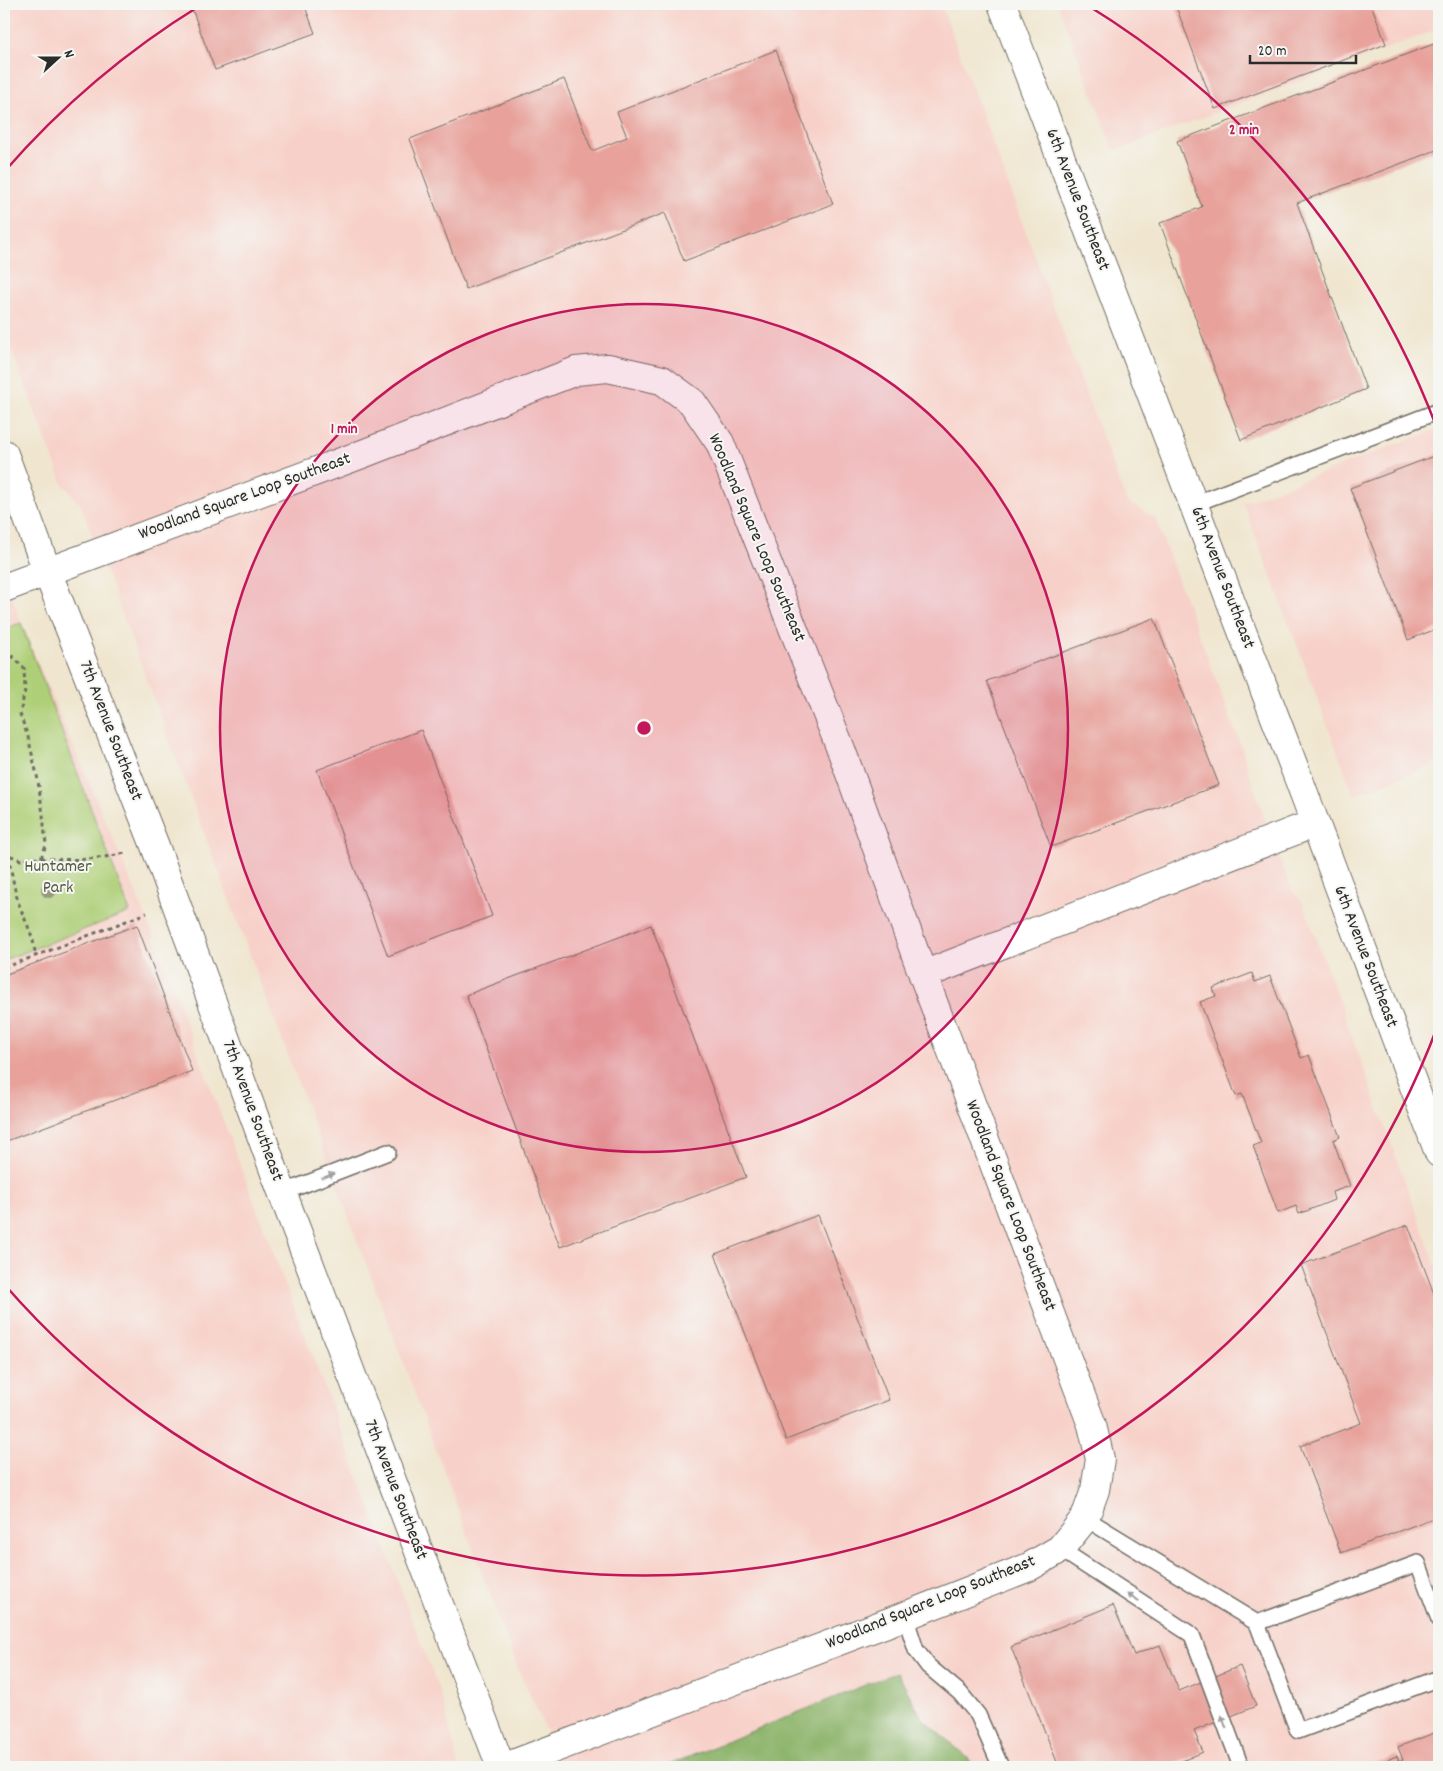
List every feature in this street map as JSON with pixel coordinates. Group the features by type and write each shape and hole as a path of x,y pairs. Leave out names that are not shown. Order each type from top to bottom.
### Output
{"street":[{"name":"6th Avenue Southeast","path":"1002,4 1194,504 1439,1153"},
{"name":"Woodland Square Loop Southeast","path":"4,588 47,570 382,447 576,371 608,368 662,380 692,402 720,442 842,752 923,975 1092,1425 1100,1459 1095,1490 1085,1518 1060,1550 1029,1567 905,1616 503,1767"},
{"name":"7th Avenue Southeast","path":"4,454 47,570 155,846 282,1193 503,1767"},
{"path":"923,975 1315,823"}],"lane":[{"path":"1194,504 1439,411"},
{"path":"282,1193 388,1152"},
{"path":"1085,1518 1257,1623 1298,1731 1439,1678"},
{"path":"1060,1550 1192,1635 1241,1767"},
{"path":"1257,1623 1418,1563 1439,1619"},
{"path":"905,1616 916,1650 928,1666 960,1693 978,1715 1001,1767"}],"path":[{"path":"4,654 10,654 24,668 25,690 20,714 37,774 43,814 46,845 41,858"},
{"path":"6,854 21,860 41,858 66,861 92,860 155,846"},
{"path":"6,854 19,905 32,935 35,956"},
{"path":"4,968 176,903"}],"shaded area":[{"path":"4,4 941,4 1126,501 1155,518 1242,749 1250,777 1291,889 1303,903 1439,1274 1439,1767 561,1767 519,1671 81,505 63,484 4,331"},
{"path":"1058,4 1439,4 1439,29 1114,151"},
{"path":"1439,428 1439,762 1354,795 1243,503"},
{"path":"4,572 21,623 145,914 442,1698 459,1767 4,1767"}],"green space":[{"name":"Huntamer Park","path":"21,623 130,912 4,960 4,629"},
{"path":"897,1672 922,1718 969,1759 973,1767 664,1767"}],"building":[{"path":"190,4 304,4 315,33 215,70"},
{"path":"1175,4 1371,4 1386,44 1215,109"},
{"path":"1439,42 1439,149 1297,203 1366,389 1241,440 1160,223 1202,207 1177,141"},
{"path":"776,50 833,204 684,261 665,213 466,289 410,139 564,79 592,151 627,137 617,112"},
{"path":"1439,454 1439,628 1408,640 1350,488"},
{"path":"1154,618 1219,785 1051,847 987,681"},
{"path":"421,730 492,916 388,956 317,770"},
{"path":"137,925 192,1071 4,1142 4,975"},
{"path":"651,925 746,1177 560,1247 466,995"},
{"path":"1252,973 1255,982 1270,976 1301,1058 1309,1055 1340,1137 1333,1140 1350,1186 1332,1192 1334,1200 1299,1214 1296,1206 1278,1213 1253,1146 1261,1143 1242,1094 1236,1096 1200,1002 1216,996 1213,988"},
{"path":"818,1215 889,1400 786,1440 715,1254"},
{"path":"1408,1225 1439,1307 1439,1516 1341,1553 1300,1446 1361,1423 1301,1265"},
{"path":"1113,1605 1134,1655 1160,1645 1179,1691 1240,1666 1256,1706 1194,1731 1203,1752 1175,1764 1176,1767 1059,1767 1011,1647"},
{"path":"1439,1731 1439,1767 1367,1767 1397,1756 1399,1762 1403,1760 1398,1747"}]}
